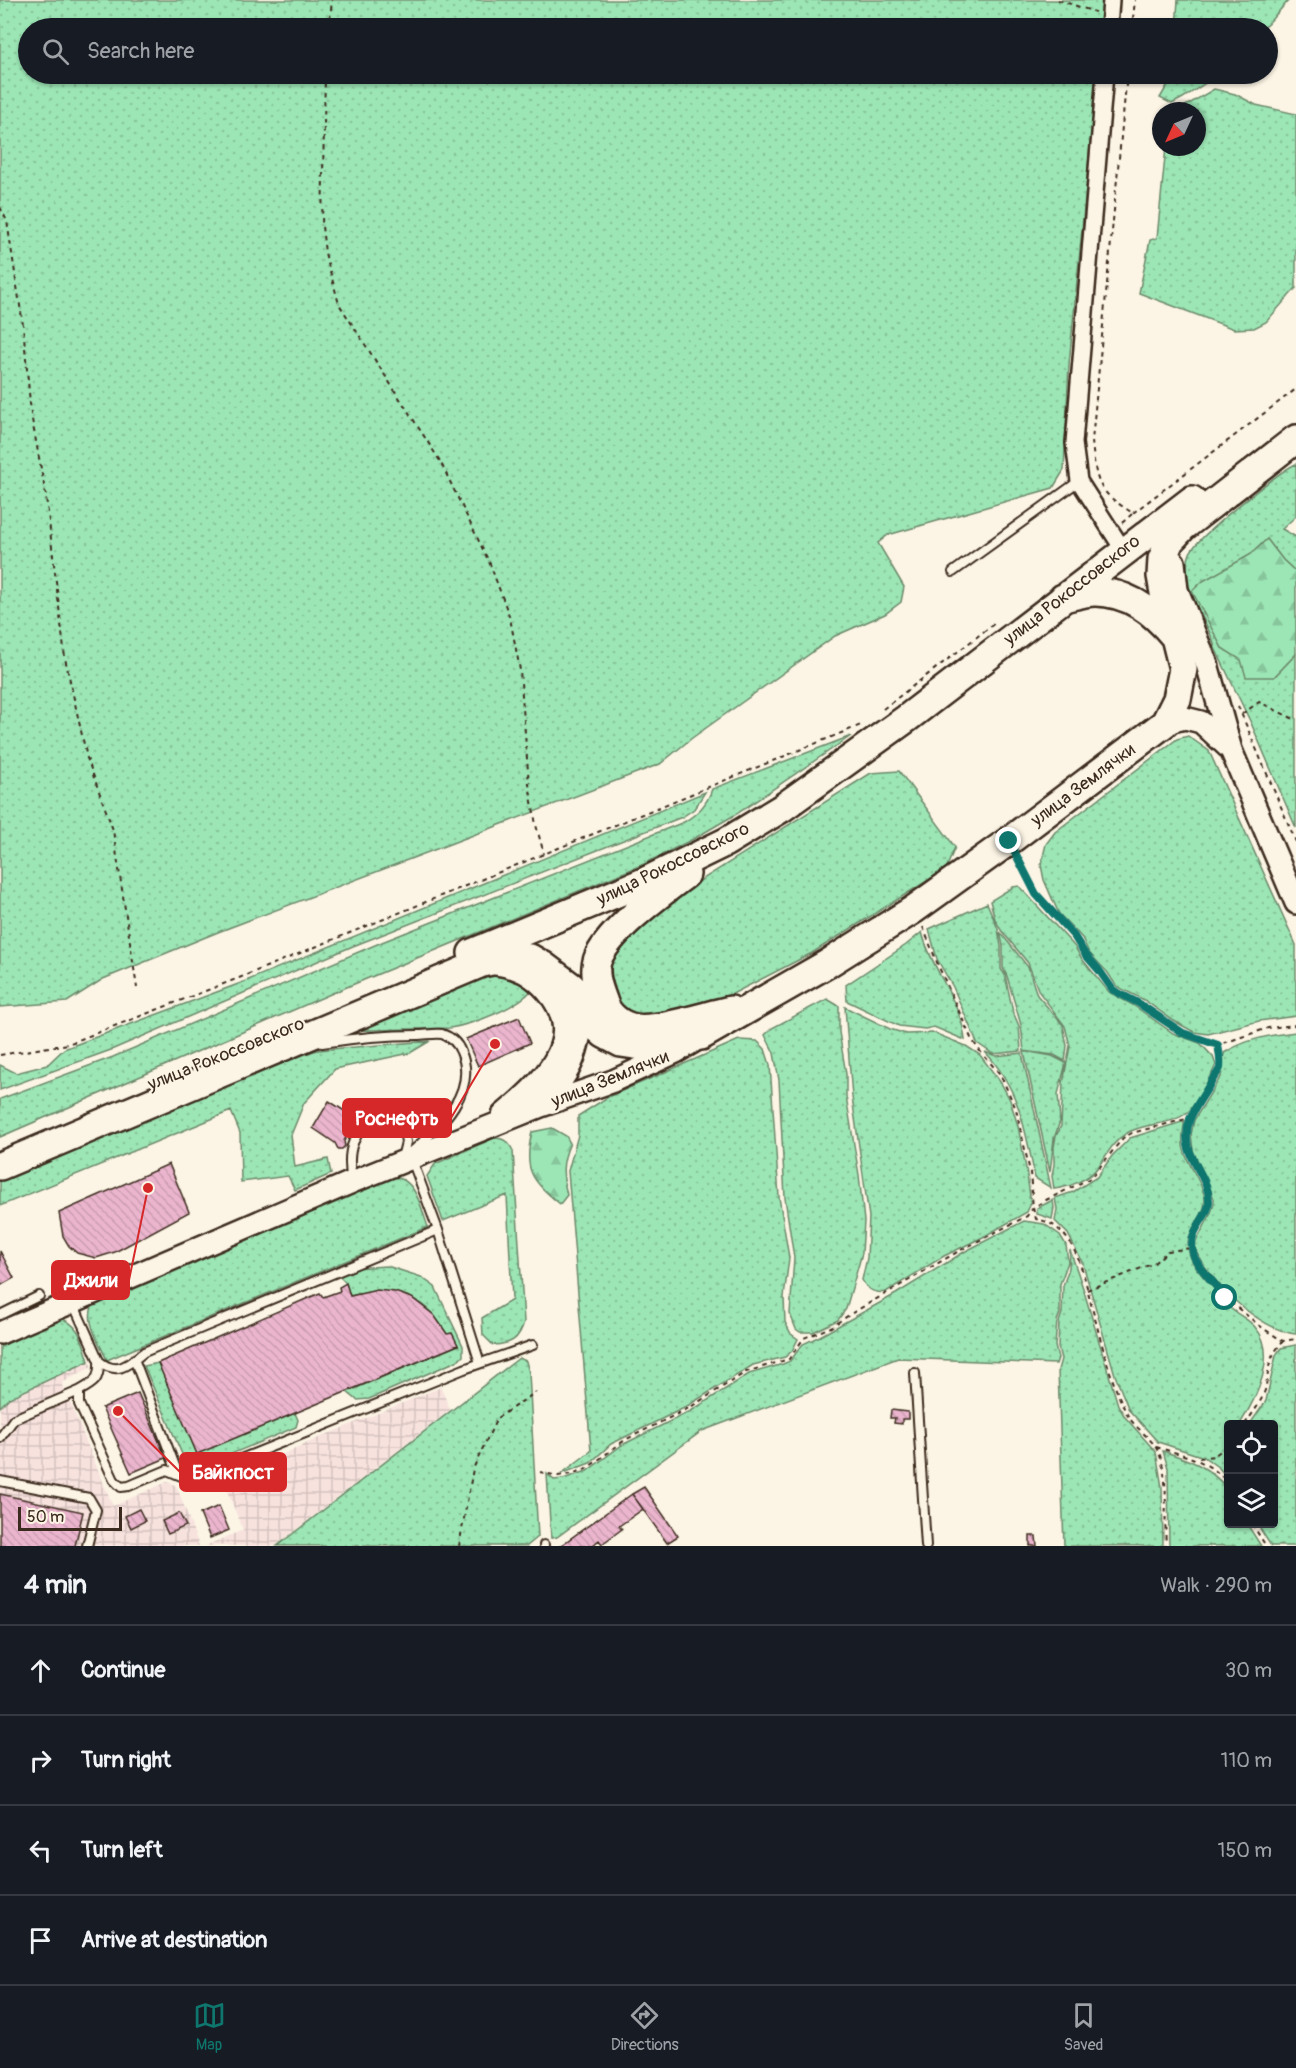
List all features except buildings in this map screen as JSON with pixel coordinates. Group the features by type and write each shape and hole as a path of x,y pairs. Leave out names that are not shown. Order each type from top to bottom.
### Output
{"highway":[{"name":"улица Рокоссовского","path":"0,1148 646,881 726,842 782,808 906,719 1062,598 1117,542 1296,421"},
{"path":"1165,723 1177,699 1183,669 1161,576 1162,559 1170,541 1183,527 1296,440"},
{"path":"1062,598 1095,592 1122,597 1143,606 1158,617 1176,639"},
{"name":"улица Землячки","path":"702,1036 913,910 1165,723"},
{"path":"726,842 615,934 598,957 596,978 604,1005 614,1020 635,1028 660,1027 753,1005"},
{"path":"646,881 614,909 593,934 582,951 572,987 583,1016 604,1034 621,1042 641,1046 702,1036"},
{"name":"улица Рокоссовского","path":"0,1166 482,963 517,956 530,958 572,987"}],"main road":[{"path":"1183,527 1176,547 1174,576 1177,590 1207,664 1232,750 1296,903"},
{"path":"1165,723 1185,718 1201,722 1232,750"},
{"path":"482,963 520,968 534,977 559,1009 564,1026 556,1060 545,1077 486,1129"},
{"path":"541,1106 572,1065 579,1045 583,1016"},
{"name":"улица Землячки","path":"0,1333 352,1182 541,1106 613,1081 676,1052 702,1036"}],"street":[{"path":"1109,18 1111,0"},
{"path":"1104,84 1074,443 1079,481 1117,542"}],"lane":[{"path":"953,572 1079,481"},
{"path":"279,1049 375,1035 442,1034 458,1044 467,1073 453,1108 406,1160"},
{"path":"352,1182 348,1155 360,1129 378,1109 402,1120 406,1160 438,1230 480,1363"},
{"path":"72,1301 99,1361 108,1369 116,1369 144,1352 438,1230"},
{"path":"0,1315 39,1296"},
{"path":"79,1391 79,1404 114,1480 121,1487 129,1486 167,1470 186,1478 196,1477 480,1363 533,1345"},
{"path":"134,1359 178,1474"},
{"path":"0,1438 14,1419 94,1383 99,1372 99,1361"},
{"path":"915,1373 926,1546"},
{"path":"0,1480 89,1498 96,1510 87,1546"}],"path":[{"path":"330,18 332,0"},
{"path":"1058,0 1098,18"},
{"path":"1133,18 1135,0"},
{"path":"325,84 322,226 325,253 339,304 440,461 490,564 512,628 520,670 529,784 544,854"},
{"path":"1126,84 1092,441 1095,476 1110,499 1133,513"},
{"path":"0,207 7,220 23,325 31,414 46,496 65,658 87,758 113,830 136,988"},
{"path":"1117,542 1133,513 1296,389"},
{"path":"881,710 1000,620"},
{"path":"1242,714 1259,702 1296,720"},
{"path":"1237,703 1296,842"},
{"path":"0,1055 68,1044 239,978 863,724"},
{"path":"1009,841 1036,894 1074,936 1113,990 1138,1003 1183,1033 1218,1045 1268,1028 1296,1025"},
{"path":"913,910 923,925 970,1038 1000,1074 1016,1109 1030,1172 1036,1219 1048,1222 1058,1229 1072,1247 1087,1290 1108,1367 1126,1414 1156,1447 1161,1456 1164,1474 1166,1546"},
{"path":"1218,1045 1220,1068 1190,1118 1186,1136 1189,1152 1208,1193 1209,1205 1195,1230 1193,1256 1200,1267 1218,1285 1225,1298 1283,1341 1296,1339"},
{"path":"540,1472 558,1476 586,1469 625,1440 689,1408 746,1372 789,1359 804,1338 831,1327 960,1251 1027,1216 1033,1208 1091,1178 1123,1138 1132,1133 1190,1118"},
{"path":"1087,1290 1154,1263 1168,1251 1192,1248"},
{"path":"1248,1420 1264,1391 1267,1367 1274,1352 1283,1341"},
{"path":"459,1546 473,1469 497,1418 536,1392"},
{"path":"1156,1447 1197,1459 1214,1467 1224,1478"},
{"path":"1197,1459 1214,1456 1224,1448"},
{"path":"1255,1528 1266,1546"}],"shaded area":[{"path":"89,1361 92,1367 62,1383 113,1506 167,1482 173,1484 177,1487 199,1546 0,1546 0,1408 9,1398"},
{"path":"441,1387 450,1410 275,1546 205,1546 243,1530 223,1481"}],"green space":[{"path":"0,0 1104,0 1102,18 18,18 18,84 1096,84 1069,364 1064,470 1053,488 888,535 878,543 904,587 901,602 885,614 835,636 692,738 660,764 218,932 103,979 67,1002 0,1007"},
{"path":"1178,0 1289,0 1273,18 1177,18"},
{"path":"1168,84 1204,84 1176,102 1168,102 1160,98"},
{"path":"1214,89 1235,94 1256,105 1296,114 1296,288 1266,322 1254,328 1234,329 1139,293 1150,240 1157,238 1165,156 1206,156 1206,102 1192,102"},
{"path":"1296,464 1296,516 1282,529 1296,537 1296,572 1283,560 1267,539 1250,555 1203,581 1193,591 1222,648 1274,677 1296,654 1296,828 1191,592 1187,564 1190,553 1196,545 1222,519"},
{"path":"1267,539 1283,560 1296,572 1296,654 1274,677 1246,677 1241,660 1222,648 1192,591 1203,581 1250,555"},
{"path":"851,736 738,813 644,864 342,989 0,1137 0,1099 113,1057 382,942 684,822 701,808 712,789"},
{"path":"1188,736 1209,751 1296,945 1296,1016 1259,1021 1208,1034 1194,1032 1144,1000 1116,986 1108,973 1089,953 1082,938 1059,914 1044,880 1041,865 1046,844 1055,832 1177,739"},
{"path":"899,771 955,847 946,869 812,953 709,1006 638,1019 618,1010 605,983 608,956 660,906 871,773"},
{"path":"705,792 694,809 682,817 353,946 111,1050 0,1090 0,1065 16,1073 47,1065 64,1049 241,983"},
{"path":"1019,886 1075,947 1109,992 1133,1005 1173,1033 1200,1043 1213,1057 1216,1065 1200,1097 1188,1112 1174,1120 1127,1133 1114,1144 1089,1176 1072,1185 1054,1189 1052,1176 1054,1147 1061,1126 1063,1083 1070,1046 1065,1026 1039,992 1028,963 1001,930 995,919 990,901 1013,887"},
{"path":"987,903 998,929 1001,969 1005,975 1013,1012 1019,1026 1021,1051 993,1054 977,1043 953,987 937,959 929,929"},
{"path":"922,932 926,946 958,1013 965,1040 934,1027 925,1029 899,1026 847,1001 846,985"},
{"path":"1000,932 1028,967 1037,995 1063,1025 1067,1046 1065,1061 1054,1055 1024,1051 1021,1025 1003,968 1003,946"},
{"path":"493,973 518,974 532,990 516,1003 494,1014 450,1028 335,1031"},
{"path":"827,999 839,1006 839,1032 846,1074 846,1096 864,1221 862,1253 846,1309 838,1320 813,1332 800,1332 796,1329 790,1314 794,1258 785,1198 779,1080 774,1053 765,1035 772,1028"},
{"path":"845,1007 890,1029 906,1034 934,1033 966,1046 980,1055 1001,1083 1010,1100 1018,1126 1026,1168 1031,1203 1027,1212 944,1256 886,1292 872,1290 862,1280 867,1258 869,1217 852,1097"},
{"path":"1296,1032 1296,1334 1266,1323 1251,1313 1222,1288 1200,1259 1194,1246 1209,1216 1214,1199 1193,1151 1191,1134 1194,1120 1221,1076 1224,1053 1258,1038"},
{"path":"739,1040 757,1041 765,1049 770,1065 779,1197 789,1258 784,1297 785,1322 791,1334 798,1339 792,1351 785,1357 753,1365 684,1408 611,1444 590,1463 561,1474 591,1451 568,1171 578,1135 578,1116 608,1097"},
{"path":"430,1041 410,1053 335,1069 304,1103 291,1135 295,1167 328,1159 331,1174 295,1190 288,1176 241,1182 240,1133 231,1111 0,1206 0,1180 278,1061 318,1050"},
{"path":"985,1052 996,1056 1022,1053 1051,1188 1035,1178 1024,1127 1013,1095 997,1066"},
{"path":"1024,1052 1052,1056 1066,1063 1058,1094 1060,1121 1054,1139 1050,1172"},
{"path":"1185,1121 1184,1149 1205,1198 1203,1211 1189,1237 1189,1252 1197,1269 1225,1303 1255,1327 1262,1338 1265,1363 1252,1402 1242,1420 1224,1420 1224,1474 1204,1457 1158,1442 1129,1410 1115,1375 1083,1264 1068,1234 1055,1221 1057,1209 1055,1198 1073,1192 1097,1177 1112,1156 1130,1138"},
{"path":"552,1128 566,1136 570,1143 563,1169 567,1195 560,1204 536,1181 528,1156 532,1132"},
{"path":"494,1138 506,1141 513,1151 524,1322 520,1333 513,1340 505,1344 493,1345 483,1335 482,1318 512,1300 507,1195 443,1221 427,1176 435,1164"},
{"path":"392,1177 400,1178 412,1188 428,1227 107,1360 91,1322 90,1315 96,1301"},
{"path":"1053,1200 1052,1219 1037,1214 1037,1208"},
{"path":"1024,1221 1044,1224 1060,1235 1066,1245 1068,1262 1060,1284 1060,1313 1055,1346 1058,1358 1056,1364 898,1358 702,1431 557,1537 551,1538 547,1474 554,1480 587,1471 622,1445 691,1411 749,1374 790,1361 803,1344 896,1294 964,1252"},
{"path":"1070,1250 1118,1405 1125,1417 1156,1452 1162,1487 1163,1546 1064,1546 1058,1370 1061,1359 1058,1347 1063,1286 1069,1268"},
{"path":"387,1266 421,1277 435,1287 463,1346 463,1356 459,1360 369,1399 357,1400 347,1392 458,1345 452,1333 447,1334 428,1309 417,1301 394,1293 381,1292 350,1296 346,1283 337,1274 353,1268"},
{"path":"59,1318 72,1324 76,1329 89,1361 9,1398 0,1407 0,1347"},
{"path":"1296,1345 1296,1546 1271,1546 1260,1528 1278,1528 1278,1420 1253,1420 1266,1401 1276,1355 1281,1348"},
{"path":"519,1358 526,1361 529,1373 538,1537 527,1546 277,1546"},
{"path":"158,1363 197,1453 295,1413 298,1420 296,1427 205,1465 192,1465 182,1454 144,1366"},
{"path":"1163,1451 1199,1465 1212,1474 1224,1485 1224,1528 1250,1528 1261,1546 1169,1546 1168,1468"}],"place":[{"name":"Роснефть","path":"495,1044"},
{"name":"Джили","path":"148,1188"},
{"name":"Байкпост","path":"118,1411"}],"route":[{"path":"1009,841 1036,894 1074,936 1113,990 1138,1003 1183,1033 1218,1045 1220,1068 1190,1118 1186,1136 1189,1152 1208,1193 1209,1205 1195,1230 1192,1244 1193,1256 1200,1267 1218,1285 1225,1298"}]}
